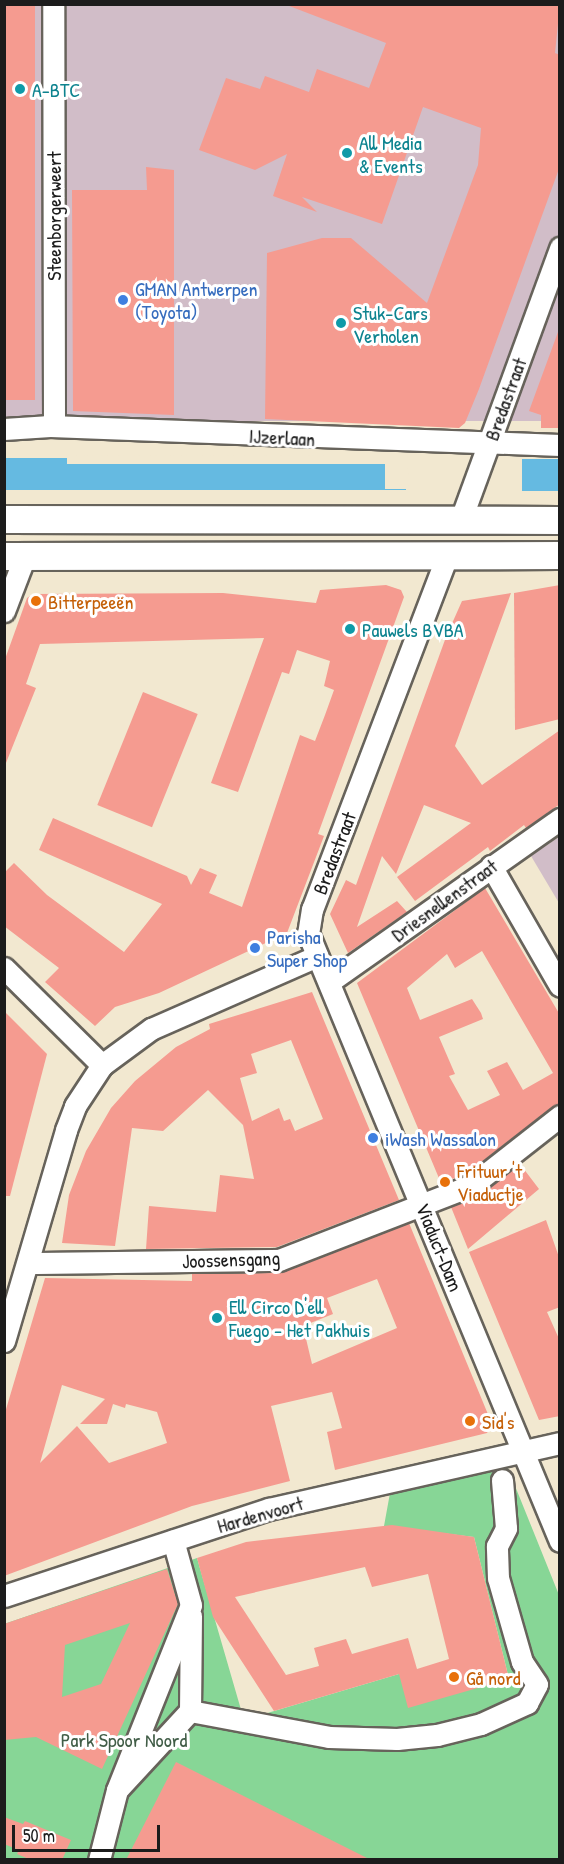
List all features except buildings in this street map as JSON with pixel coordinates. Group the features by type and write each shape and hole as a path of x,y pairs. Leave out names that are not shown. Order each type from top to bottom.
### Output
{"main road":[{"path":"4,519 560,520"},
{"name":"Bredastraat","path":"447,556 461,519"},
{"path":"16,562 560,555"}],"street":[{"name":"Steenborgerweert","path":"50,426 54,417 53,4"},
{"name":"Bredastraat","path":"461,519 558,260"},
{"name":"IJzerlaan","path":"4,429 50,426 489,445 560,445"},
{"name":"Bredastraat","path":"317,956 308,933 312,909 447,556"},
{"path":"4,611 16,562"},
{"name":"Driesnellenstraat","path":"329,982 560,819"},
{"path":"491,866 560,986"},
{"path":"4,1341 66,1130 75,1106 102,1065 151,1029 317,956"},
{"name":"Viaduct-Dam","path":"317,956 424,1206 507,1464 560,1541"},
{"path":"4,968 102,1065"},
{"name":"Joossensgang","path":"28,1263 279,1260 424,1206 472,1185 560,1116"},
{"name":"Hardenvoort","path":"4,1596 269,1509 507,1464 560,1443"},
{"path":"190,1711 329,1737 397,1739 437,1736 481,1725 527,1703 537,1684 522,1662 498,1578 497,1546 506,1528 507,1464"},
{"path":"117,1790 190,1711 191,1605 173,1540"},
{"path":"99,1860 117,1790 191,1605"}],"shaded area":[{"path":"4,5 559,5 559,421 4,421"},
{"path":"559,837 559,903 531,856"}],"green space":[{"name":"Park Spoor Noord","path":"507,1466 559,1595 559,1859 5,1859 4,1624 197,1558 244,1720 399,1674 509,1679 474,1537 384,1526 390,1493"}],"water":[{"path":"5,458 406,458 406,490 5,490"},
{"path":"522,459 559,459 559,491 522,491"}],"pier":[{"path":"407,455 409,489 385,489 385,464 67,464 67,456"}],"place":[{"name":"A-BTC","path":"20,89"},
{"name":"All Media & Events","path":"347,153"},
{"name":"GMAN Antwerpen (Toyota)","path":"123,300"},
{"name":"Stuk-Cars Verholen","path":"341,323"},
{"name":"Bitterpeeën","path":"36,601"},
{"name":"Pauwels BVBA","path":"350,629"},
{"name":"Parisha Super Shop","path":"255,948"},
{"name":"iWash Wassalon","path":"373,1138"},
{"name":"Frituur 't Viaductje","path":"445,1182"},
{"name":"Ell Circo D'ell Fuego - Het Pakhuis","path":"217,1318"},
{"name":"Sid's","path":"470,1421"},
{"name":"Gå nord","path":"454,1677"}]}
